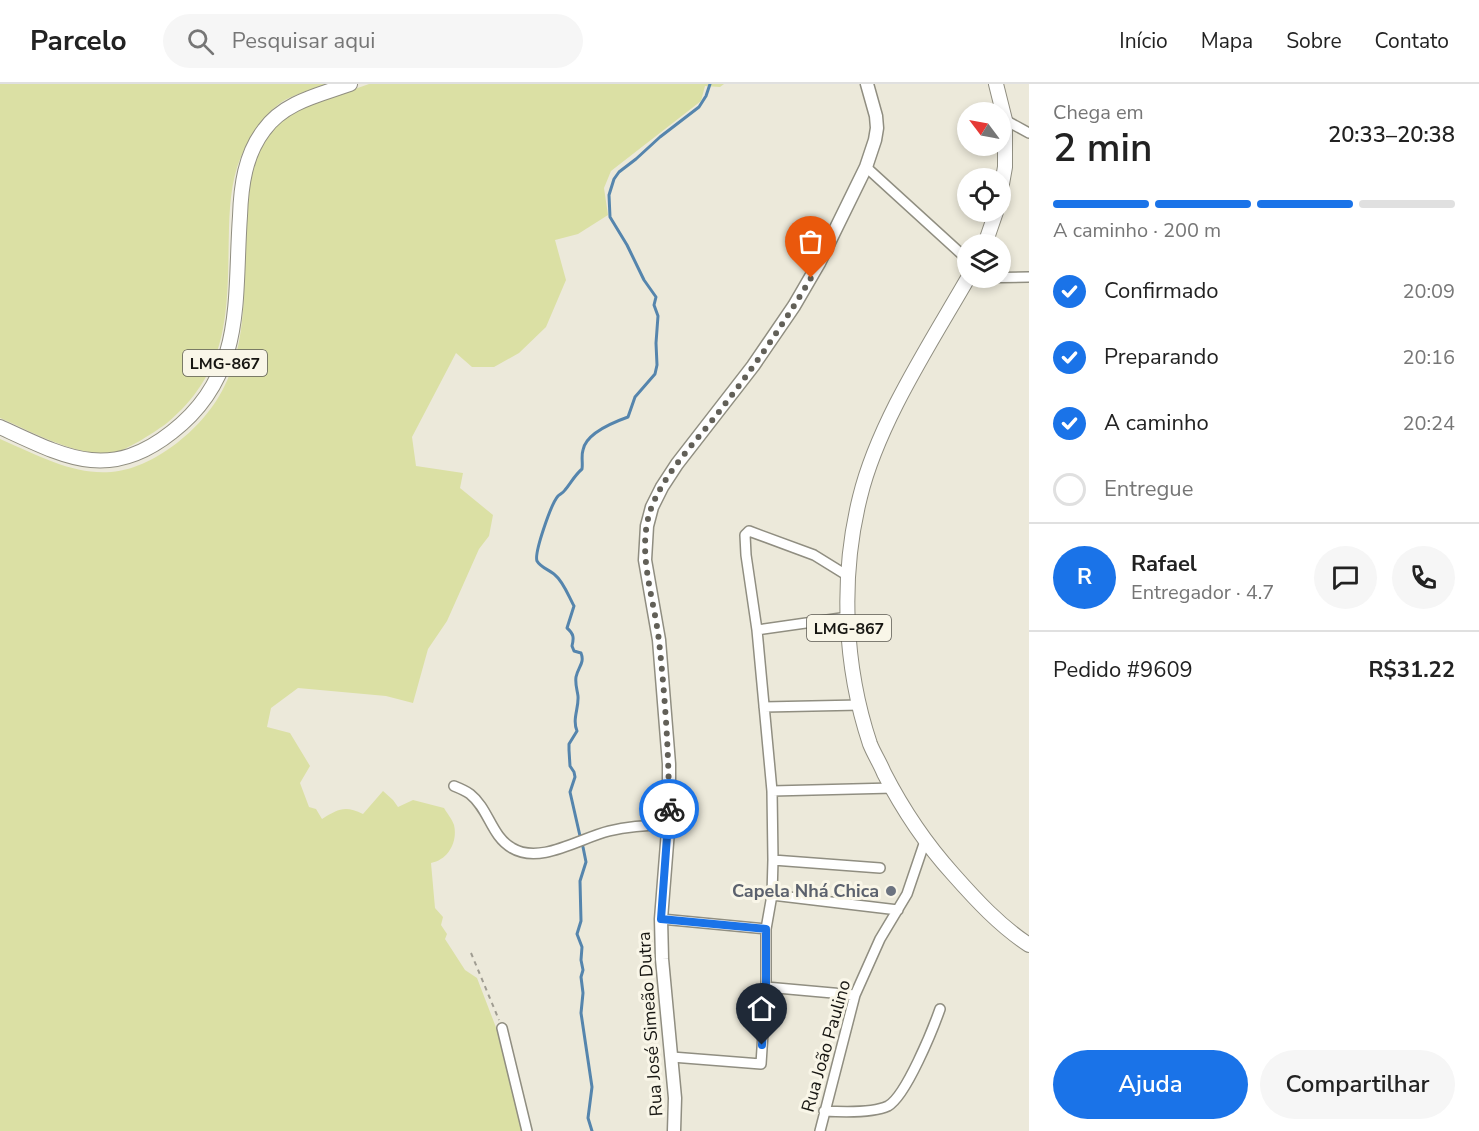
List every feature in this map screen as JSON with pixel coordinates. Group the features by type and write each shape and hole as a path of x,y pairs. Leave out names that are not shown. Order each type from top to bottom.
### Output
{"main road":[{"name":"LMG-867","path":"0,427 67,456 107,461 127,458 142,451 182,425 210,392 229,352 235,309 241,194 246,166 254,147 264,130 290,106 350,84"},
{"name":"Rua José Simeão Dutra","path":"674,1131 675,1098 662,959 661,919 668,825 669,764 657,624 645,560 645,543 652,507 677,464 753,366 794,306 819,263 866,167 877,128 867,84"},
{"path":"996,84 1000,102"},
{"name":"LMG-867","path":"961,288 901,395 870,466 860,496 848,576 848,617 853,671 871,746 908,816 925,841 982,906 996,920 1029,945"}],"street":[{"path":"1011,123 1029,133"},
{"path":"866,167 957,250"},
{"path":"1011,277 1029,277"},
{"path":"672,1057 761,1064 766,987 766,929 772,895 772,791 757,630 745,535 749,531 814,555 848,576"},
{"path":"757,630 848,617"},
{"path":"764,707 860,705"},
{"path":"454,786 470,793 497,835 506,844 524,854 548,852 608,831 644,825 668,825"},
{"path":"772,791 892,789"},
{"name":"Rua João Paulino","path":"820,1131 855,995 880,939 898,910 914,876 925,841"},
{"path":"773,860 880,867"},
{"path":"772,895 898,910"},
{"path":"661,919 766,929"},
{"path":"766,987 855,995"},
{"path":"824,1111 871,1110 891,1105 917,1062 940,1009"},
{"path":"502,1028 527,1131"}],"path":[{"path":"471,953 502,1028"}],"green space":[{"path":"0,84 328,84 295,95 279,104 262,121 248,141 237,167 233,187 229,218 226,309 215,357 204,380 189,402 163,426 116,452 87,452 72,448 0,418"},
{"path":"369,84 724,84 720,87 705,86 701,101 611,171 604,188 608,215 578,234 555,240 566,280 546,327 519,353 494,367 472,367 456,353 412,437 416,466 463,473 460,488 493,515 489,536 479,549 447,621 428,649 413,703 386,696 298,688 271,708 267,727 290,733 310,766 300,783 309,807 316,809 322,819 342,809 363,814 383,791 398,807 413,800 444,808 455,831 453,844 447,854 431,863 435,908 443,917 441,925 447,934 445,939 465,970 477,978 497,1030 522,1131 0,1131 0,439 68,467 109,472 131,468 153,459 177,443 202,420 219,396 231,370 239,343 243,315 247,191 254,160 264,141 285,119 311,105"}],"waterway":[{"path":"580,836 570,792 575,777 570,766 569,744 577,731 575,722 578,700 576,680 582,656 581,653 574,651 573,636 567,628 574,606 558,578 537,561 538,549 551,508 558,496 582,469 582,452 585,444 601,429 628,417 635,397 655,374 657,365 658,316 654,305 656,297 644,280 610,217 609,195 614,179 660,137 699,107 710,84"},
{"path":"583,847 586,862 580,881 581,921 577,934 582,947 581,1013 592,1087 588,1118 592,1131"}],"way so far":[{"path":"669,809 669,764 664,694 657,628 645,560 647,526 652,507 677,464 753,366 811,278"}],"place":[{"name":"Capela Nhá Chica","path":"891,891"}],"route":[{"path":"669,809 661,919 766,929 766,987 762,1045"}]}
